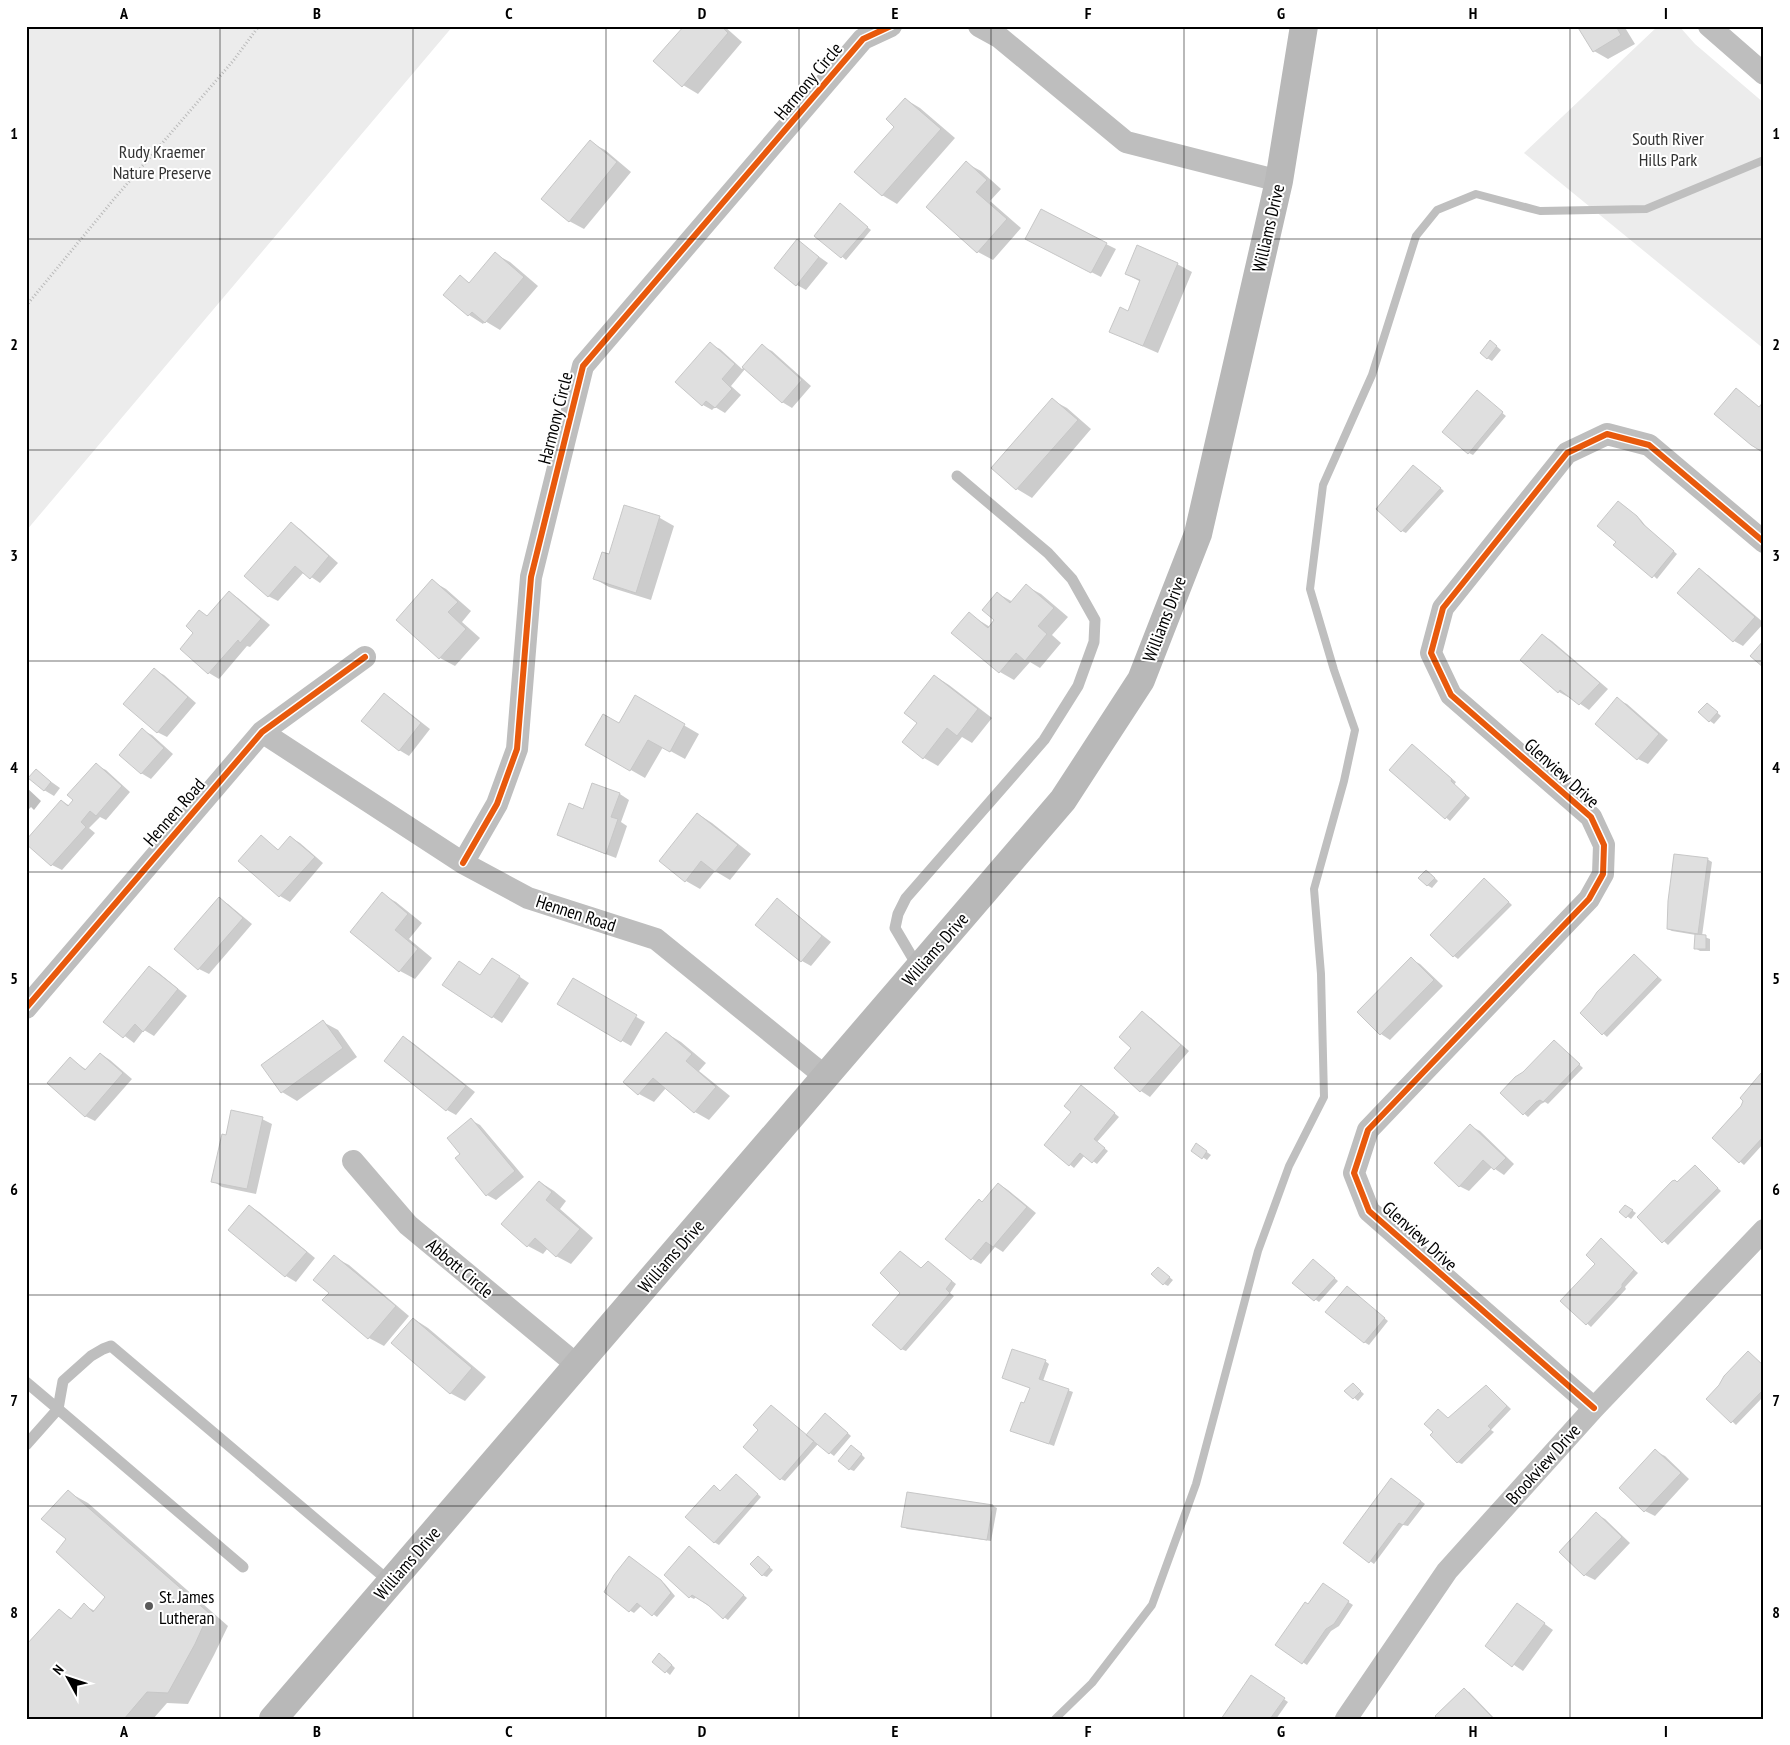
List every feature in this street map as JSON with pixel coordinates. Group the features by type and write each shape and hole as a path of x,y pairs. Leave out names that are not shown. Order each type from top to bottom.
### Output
{"main road":[{"name":"Williams Drive","path":"273,1719 1063,800 1141,680 1198,534 1279,181 1304,26"}],"street":[{"name":"Harmony Circle","path":"463,862 497,804 517,749 531,577 583,366 863,39 891,26"},
{"path":"979,26 999,37 1126,142 1279,181"},
{"path":"1709,26 1764,74"},
{"name":"Glenview Drive","path":"1594,1408 1369,1211 1354,1173 1368,1130 1589,899 1603,874 1604,845 1592,817 1451,695 1431,653 1443,608 1567,453 1607,434 1649,445 1764,542"},
{"name":"Hennen Road","path":"26,1008 262,732 365,657"},
{"name":"Hennen Road","path":"262,732 463,862 528,898 656,939 826,1077"},
{"name":"Abbott Circle","path":"353,1161 408,1225 577,1365"},
{"name":"Brookview Drive","path":"1346,1719 1447,1571 1594,1408 1764,1230"}],"lane":[{"path":"919,969 896,928 898,914 906,898 1044,740 1078,686 1094,642 1095,620 1072,580 1048,553 957,476"},
{"path":"26,1446 58,1409 64,1381 92,1356 103,1348 112,1346 390,1582"},
{"path":"26,1382 243,1567"}],"path":[{"path":"26,306 114,199 233,61 259,26"}],"green space":[{"name":"Rudy Kraemer Nature Preserve","path":"26,26 453,26 26,531"},
{"name":"South River Hills Park","path":"1658,26 1679,26 1695,44 1764,103 1764,349 1524,153"}],"shaded area":[{"path":"26,787 41,801 34,810 31,807 26,812"}],"building":[{"path":"684,26 721,26 728,33 682,87 653,61"},
{"path":"1577,26 1616,26 1621,35 1593,52"},
{"path":"905,98 941,129 882,196 854,172 894,127 886,119"},
{"path":"590,140 617,162 569,222 541,199"},
{"path":"966,161 987,180 976,192 1007,219 977,253 926,207"},
{"path":"840,203 868,227 841,258 814,236"},
{"path":"1041,209 1107,243 1091,273 1025,239"},
{"path":"797,239 819,257 796,286 774,268"},
{"path":"1137,245 1178,263 1143,346 1109,332 1120,307 1128,311 1140,280 1125,274"},
{"path":"495,252 524,277 485,323 472,312 468,316 443,295 460,275 469,283"},
{"path":"1490,340 1497,346 1487,359 1480,353"},
{"path":"710,342 735,364 722,379 732,389 715,408 706,401 702,406 675,382"},
{"path":"762,344 802,380 782,403 742,367"},
{"path":"1736,388 1759,407 1764,401 1764,453 1751,445 1714,414"},
{"path":"1477,390 1503,412 1468,454 1442,432"},
{"path":"1052,398 1078,420 1016,490 991,468"},
{"path":"1413,465 1441,488 1401,532 1376,509"},
{"path":"1618,501 1674,551 1652,578 1613,545 1616,542 1597,526"},
{"path":"624,505 660,516 636,593 593,579 602,552 609,554"},
{"path":"291,522 329,556 310,579 295,566 268,597 244,576"},
{"path":"1699,568 1755,617 1733,642 1677,593"},
{"path":"432,579 458,602 448,612 466,629 439,659 396,620"},
{"path":"1026,584 1054,608 1038,626 1047,634 1025,661 1016,653 999,673 951,633 969,612 988,628 994,620 982,610 997,592 1010,603"},
{"path":"229,591 261,619 240,643 238,640 208,674 180,649 193,633 186,626 199,610 207,616"},
{"path":"1542,634 1600,683 1579,705 1560,690 1558,693 1520,660"},
{"path":"1764,640 1764,668 1750,656"},
{"path":"154,668 188,697 157,733 123,704"},
{"path":"934,675 978,709 957,736 947,728 923,759 902,742 917,723 904,713"},
{"path":"384,693 421,723 399,751 361,721"},
{"path":"635,695 685,724 670,752 648,740 630,771 585,745 603,714 619,723"},
{"path":"1617,697 1659,734 1637,760 1595,724"},
{"path":"1707,703 1718,712 1709,722 1698,712"},
{"path":"142,728 164,748 141,774 119,755"},
{"path":"1412,744 1452,779 1451,781 1466,795 1445,819 1389,770"},
{"path":"96,763 122,786 96,816 90,811 81,822 86,827 51,866 26,844 26,840 61,800 68,806 73,800 67,795"},
{"path":"36,769 51,782 44,791 28,778"},
{"path":"592,783 620,793 611,817 618,819 606,854 557,835 569,803 583,809"},
{"path":"697,813 738,845 715,872 701,861 685,882 659,861"},
{"path":"261,835 278,850 290,836 315,857 279,897 238,861"},
{"path":"1674,854 1708,858 1698,934 1667,929 1668,901"},
{"path":"1426,870 1435,878 1427,886 1418,878"},
{"path":"1484,878 1509,902 1453,957 1430,935"},
{"path":"382,892 408,914 395,930 418,949 399,972 350,932"},
{"path":"219,897 243,918 198,970 174,949"},
{"path":"777,898 822,936 801,962 755,925"},
{"path":"1695,934 1706,935 1706,949 1694,949"},
{"path":"1634,954 1658,977 1602,1035 1580,1013 1597,992"},
{"path":"1411,957 1434,980 1380,1035 1357,1012"},
{"path":"492,958 520,976 492,1018 442,985 459,961 480,975"},
{"path":"149,966 178,989 143,1032 135,1024 123,1038 103,1022"},
{"path":"573,978 637,1015 621,1042 557,1004"},
{"path":"1142,1011 1181,1045 1140,1092 1114,1068 1131,1048 1119,1037"},
{"path":"323,1020 343,1048 281,1093 261,1065"},
{"path":"666,1032 692,1054 686,1061 716,1087 694,1113 653,1078 638,1095 623,1082"},
{"path":"403,1036 466,1086 446,1111 384,1061"},
{"path":"1554,1040 1580,1064 1543,1102 1540,1100 1536,1102 1523,1115 1500,1093"},
{"path":"100,1053 123,1073 85,1117 47,1083 70,1057 85,1070"},
{"path":"1761,1073 1764,1076 1764,1136 1739,1163 1712,1138 1741,1106 1743,1101 1740,1098"},
{"path":"1081,1085 1115,1113 1094,1139 1105,1148 1092,1163 1080,1153 1069,1166 1044,1145 1071,1112 1064,1106"},
{"path":"231,1110 263,1117 247,1189 211,1182 222,1134 226,1135"},
{"path":"471,1118 515,1171 486,1196 455,1158 460,1154 447,1138"},
{"path":"1470,1124 1506,1158 1494,1170 1483,1160 1459,1187 1434,1163"},
{"path":"1196,1143 1207,1151 1202,1159 1191,1151"},
{"path":"1695,1165 1718,1188 1662,1243 1637,1217 1672,1181 1675,1180 1677,1182"},
{"path":"539,1181 552,1192 546,1200 580,1229 556,1257 535,1238 527,1247 501,1224"},
{"path":"998,1183 1027,1207 993,1247 986,1242 971,1260 945,1239 979,1199 982,1202"},
{"path":"249,1205 307,1252 285,1277 228,1230"},
{"path":"1625,1205 1633,1210 1626,1218 1619,1212"},
{"path":"1601,1238 1634,1270 1622,1284 1622,1287 1586,1325 1560,1301 1595,1264 1586,1255"},
{"path":"900,1251 921,1268 928,1261 952,1281 946,1289 950,1293 901,1350 872,1325 900,1293 880,1273"},
{"path":"334,1255 396,1306 368,1339 322,1300 329,1293 313,1280"},
{"path":"1313,1259 1335,1278 1314,1301 1292,1283"},
{"path":"1158,1267 1170,1277 1163,1285 1151,1274"},
{"path":"1347,1286 1385,1318 1364,1343 1325,1312"},
{"path":"413,1318 472,1368 450,1394 391,1343"},
{"path":"1012,1349 1046,1360 1039,1379 1069,1389 1049,1444 1010,1431 1021,1402 1024,1403 1030,1388 1002,1378"},
{"path":"1748,1351 1764,1366 1764,1389 1731,1423 1706,1399 1719,1385 1724,1376"},
{"path":"1353,1383 1361,1391 1353,1399 1344,1391"},
{"path":"1486,1385 1507,1406 1488,1426 1491,1429 1457,1463 1430,1435 1433,1432 1424,1424 1438,1409 1448,1418"},
{"path":"771,1405 814,1441 780,1480 743,1447 758,1430 753,1425"},
{"path":"825,1413 848,1433 829,1454 806,1435"},
{"path":"851,1445 862,1454 849,1470 838,1461"},
{"path":"1655,1449 1681,1473 1644,1512 1619,1488"},
{"path":"736,1474 758,1494 714,1543 685,1517 714,1485 720,1491"},
{"path":"1391,1478 1421,1501 1403,1525 1399,1523 1369,1563 1343,1543"},
{"name":"St. James Lutheran","path":"68,1490 209,1613 195,1644 168,1693 147,1692 124,1719 26,1719 26,1645 59,1609 71,1619 84,1603 93,1612 105,1597 56,1552 66,1539 41,1519"},
{"path":"907,1492 993,1505 987,1540 901,1527"},
{"path":"1596,1512 1622,1537 1584,1576 1559,1552"},
{"path":"689,1546 744,1595 723,1619 708,1605 692,1595 689,1598 664,1575"},
{"path":"629,1556 661,1580 671,1593 652,1616 637,1603 629,1612 604,1592"},
{"path":"758,1556 770,1567 762,1576 750,1564"},
{"path":"1323,1583 1349,1601 1334,1624 1326,1629 1302,1664 1275,1645 1305,1602 1308,1604"},
{"path":"1517,1603 1545,1623 1512,1667 1485,1646"},
{"path":"659,1653 672,1665 665,1673 652,1662"},
{"path":"1251,1675 1285,1698 1270,1719 1221,1719"},
{"path":"1464,1688 1494,1719 1438,1719 1435,1716"}],"waterway":[{"path":"1055,1719 1092,1683 1152,1605 1196,1484 1258,1251 1289,1166 1324,1097 1321,974 1314,889 1344,781 1355,730 1334,670 1310,589 1323,485 1372,375 1416,236 1437,210 1476,194 1540,211 1646,209 1764,160"}],"cycle path":[{"path":"463,863 497,804 517,749 531,577 583,366 863,39 891,26"},
{"path":"1594,1408 1369,1211 1354,1173 1368,1130 1589,899 1603,874 1604,845 1591,817 1451,695 1431,653 1443,608 1567,453 1607,434 1649,445 1764,542"},
{"path":"26,1008 262,732 365,657"}],"place":[{"name":"St. James Lutheran","path":"149,1606"}]}
